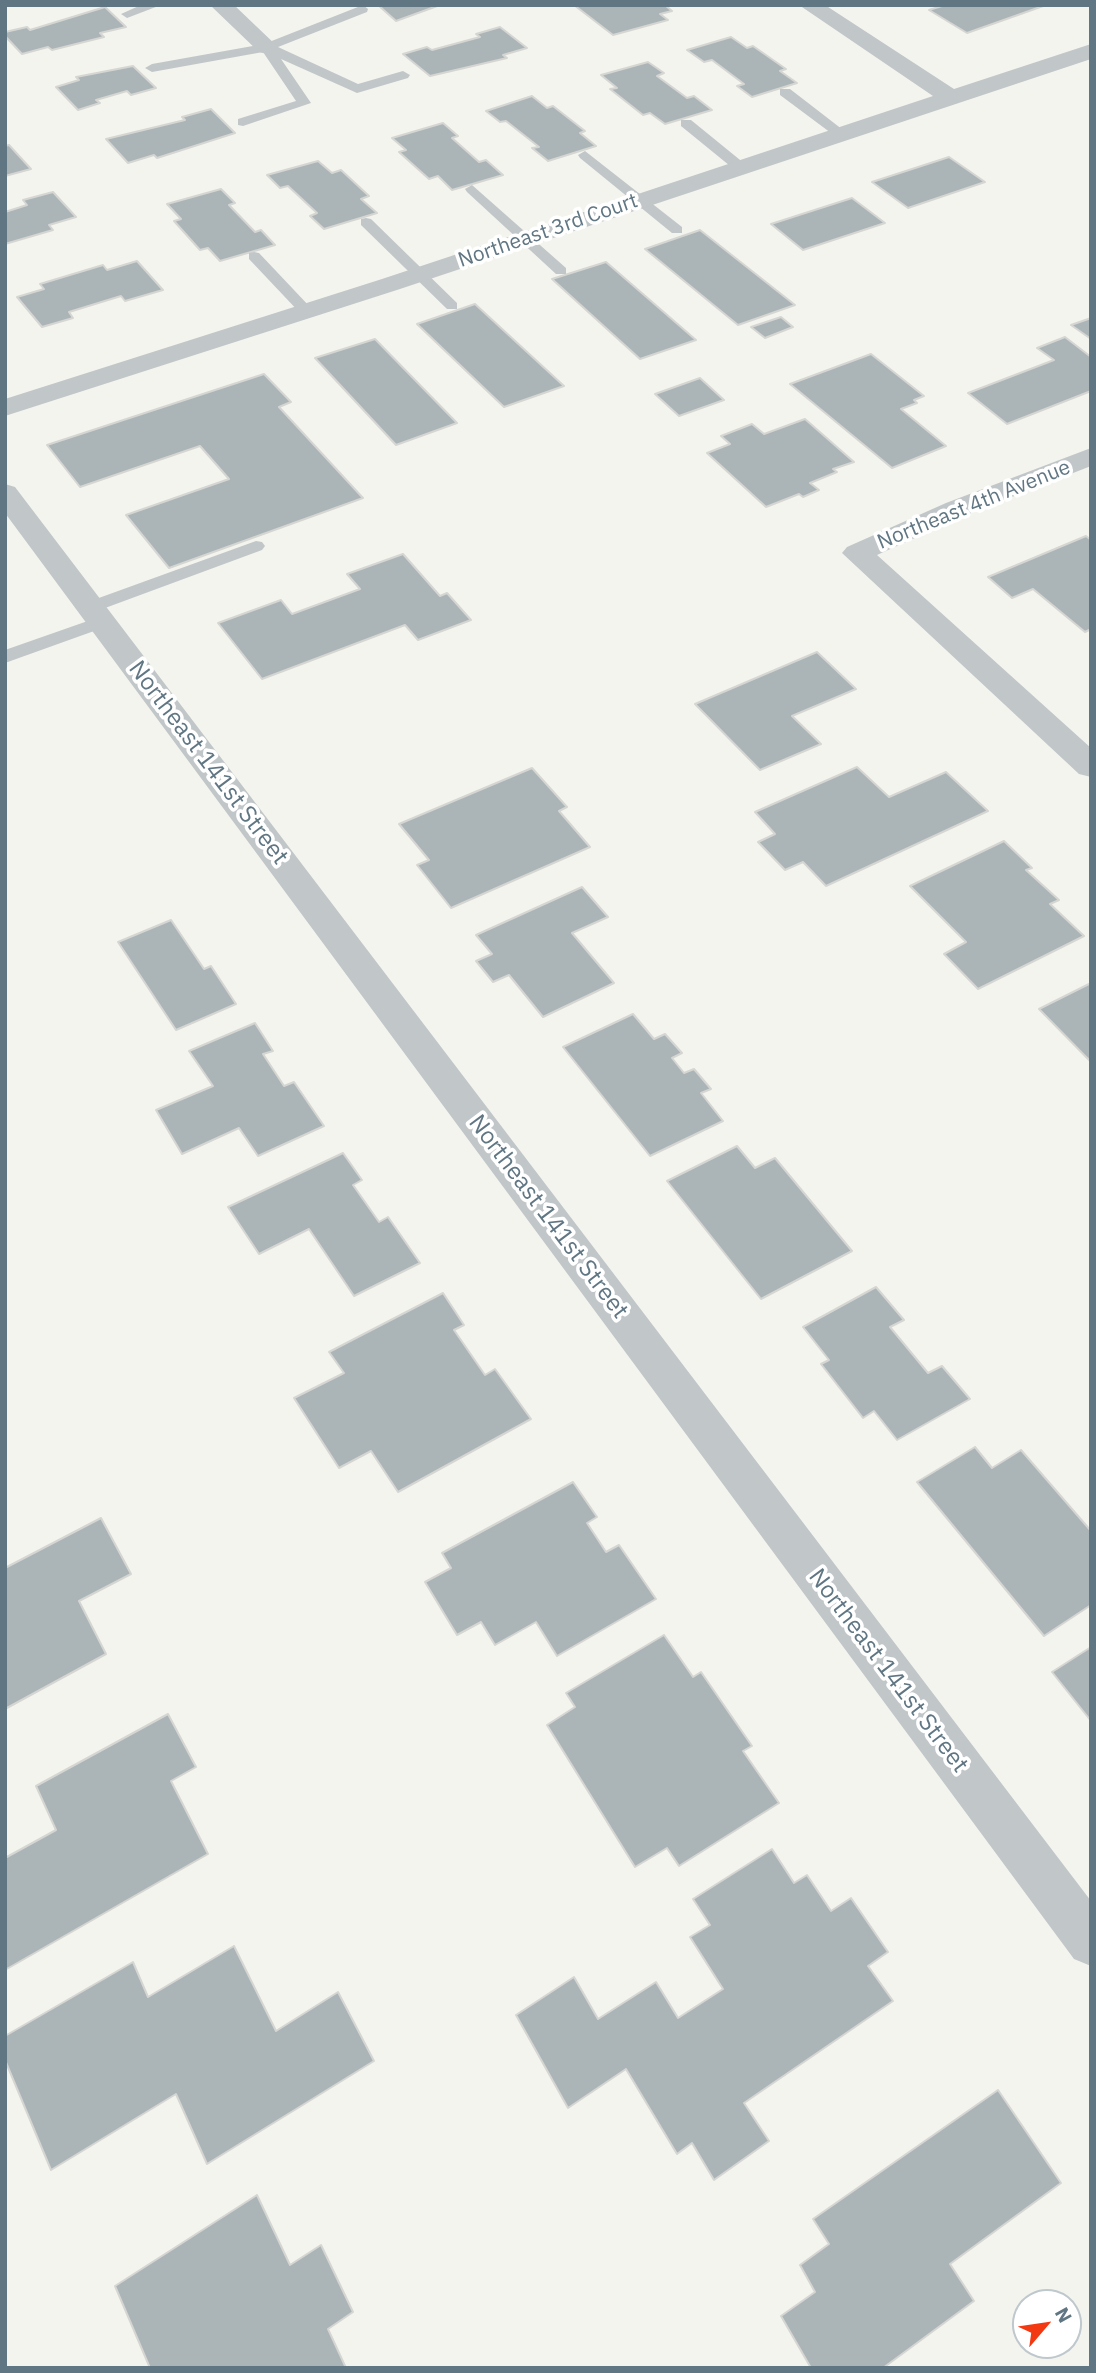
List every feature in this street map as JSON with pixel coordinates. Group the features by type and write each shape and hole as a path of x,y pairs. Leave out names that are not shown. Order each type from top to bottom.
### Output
{"street":[{"path":"221,5 267,47"},
{"path":"810,5 949,96"},
{"name":"Northeast 3rd Court","path":"5,408 1091,51"},
{"name":"Northeast 4th Avenue","path":"1091,456 956,509 857,553 1091,766"},
{"name":"Northeast 141st Street","path":"5,493 1091,1942"}],"lane":[{"path":"127,14 155,5"},
{"path":"152,68 267,47 362,9"},
{"path":"267,47 357,89 403,75"},
{"path":"243,122 304,103 267,47"},
{"path":"785,92 840,133"},
{"path":"686,123 740,166"},
{"path":"585,155 677,230"},
{"path":"472,189 561,271"},
{"path":"366,222 452,306"},
{"path":"254,256 306,311"},
{"path":"5,657 97,614 256,546"}],"building":[{"path":"378,5 440,5 396,21"},
{"path":"574,5 665,5 672,11 660,14 668,20 613,35"},
{"path":"945,5 1046,5 967,33 929,10"},
{"path":"105,7 126,27 100,33 104,37 52,50 48,47 22,54 5,36 5,32 27,27 30,30"},
{"path":"500,27 527,48 503,55 507,58 430,76 403,54 427,47 432,50 480,37 476,34"},
{"path":"731,37 747,48 753,46 786,69 780,71 797,83 752,97 737,86 744,84 712,60 704,62 687,50"},
{"path":"648,62 664,73 657,76 687,98 694,96 712,110 665,124 650,113 643,115 610,89 617,88 601,75"},
{"path":"133,66 156,88 131,95 127,91 96,100 100,103 78,110 56,87 79,80 76,77"},
{"path":"532,96 547,108 553,106 585,131 580,133 596,146 548,161 532,148 539,147 506,121 500,122 486,111"},
{"path":"211,109 235,133 157,158 154,155 128,163 106,139 185,120 182,117"},
{"path":"443,123 458,136 452,138 479,162 486,160 503,175 452,190 438,176 429,179 399,152 406,150 392,138"},
{"path":"9,145 31,169 5,176 5,146"},
{"path":"949,157 985,182 908,208 872,182"},
{"path":"318,161 332,173 341,170 369,196 361,199 377,213 324,229 310,216 317,213 288,186 280,188 267,175"},
{"path":"221,189 235,203 229,205 255,232 261,230 275,245 220,261 208,248 200,250 174,221 181,219 167,204"},
{"path":"53,192 76,217 49,225 53,230 5,244 5,212 27,205 23,200"},
{"path":"852,198 885,223 803,250 771,224"},
{"path":"700,230 795,305 738,325 645,249"},
{"path":"137,261 163,290 125,301 121,296 69,312 73,318 42,327 17,297 44,289 40,284 103,265 107,270"},
{"path":"606,262 696,340 640,359 552,279"},
{"path":"475,304 564,386 504,407 417,324"},
{"path":"781,317 793,327 765,338 751,327"},
{"path":"1091,318 1091,339 1071,325"},
{"path":"1065,337 1091,357 1091,391 1007,424 968,393 1054,360 1037,348"},
{"path":"375,339 457,423 396,445 315,358"},
{"path":"871,354 924,396 914,400 917,403 901,409 946,446 892,468 790,384"},
{"path":"264,374 291,402 279,407 363,498 169,568 126,515 229,479 200,446 80,487 47,445"},
{"path":"700,378 724,400 679,416 655,394"},
{"path":"805,419 854,462 833,469 837,472 810,483 819,490 803,497 799,494 766,507 707,453 730,444 721,436 752,424 764,434"},
{"path":"1086,536 1091,540 1091,629 1085,632 1033,589 1012,598 988,577"},
{"path":"403,554 440,596 447,593 471,620 418,640 405,625 262,679 218,623 281,600 292,614 360,589 347,574"},
{"path":"817,652 856,689 792,716 821,744 760,770 695,704"},
{"path":"857,767 889,797 946,772 988,811 826,886 803,862 785,870 758,842 775,834 755,812"},
{"path":"532,768 567,807 559,811 590,847 451,908 417,865 429,860 399,824"},
{"path":"1004,841 1032,868 1026,870 1059,900 1050,904 1084,936 978,989 944,954 966,942 910,886"},
{"path":"582,887 608,917 572,933 614,983 543,1017 509,975 493,982 476,961 492,954 476,935"},
{"path":"171,920 204,969 211,966 236,1004 176,1030 118,942"},
{"path":"1091,983 1091,1062 1039,1009"},
{"path":"633,1014 654,1039 665,1034 682,1053 672,1058 684,1073 694,1069 711,1089 701,1093 723,1121 650,1156 563,1047"},
{"path":"255,1023 273,1051 263,1054 284,1086 294,1082 324,1126 258,1156 239,1128 182,1154 156,1110 213,1086 189,1051"},
{"path":"737,1146 755,1168 775,1158 852,1251 761,1299 667,1181"},
{"path":"343,1153 362,1180 353,1185 379,1222 388,1217 420,1263 354,1296 309,1229 259,1254 228,1207"},
{"path":"876,1287 904,1320 890,1327 928,1373 942,1366 970,1399 897,1440 874,1411 863,1418 821,1364 829,1360 803,1327"},
{"path":"443,1293 464,1325 454,1330 485,1375 495,1369 531,1419 398,1492 371,1451 339,1468 294,1398 344,1373 329,1352"},
{"path":"975,1447 992,1468 1021,1450 1091,1531 1091,1605 1044,1636 917,1482"},
{"path":"573,1482 597,1517 587,1523 606,1552 619,1545 656,1599 557,1656 536,1622 495,1645 481,1622 457,1635 425,1582 451,1568 442,1553"},
{"path":"101,1518 131,1574 79,1601 106,1654 5,1709 5,1568"},
{"path":"664,1635 693,1677 701,1672 752,1746 743,1751 779,1803 679,1866 667,1848 635,1867 547,1725 575,1707 566,1693"},
{"path":"1091,1647 1091,1721 1052,1672"},
{"path":"168,1714 196,1767 171,1781 208,1854 5,1970 5,1858 56,1830 36,1786"},
{"path":"772,1849 794,1883 807,1875 831,1911 851,1898 888,1952 868,1966 893,2001 744,2103 769,2141 714,2180 692,2143 677,2154 626,2069 568,2108 516,2015 574,1977 598,2019 656,1982 678,2018 723,1989 690,1937 710,1925 693,1899"},
{"path":"234,1946 276,2031 338,1992 374,2061 207,2164 176,2094 51,2170 5,2060 5,2036 133,1962 148,1997"},
{"path":"998,2090 1061,2183 950,2264 974,2301 883,2368 811,2368 781,2316 815,2292 800,2265 829,2244 813,2219"},
{"path":"257,2195 290,2265 321,2245 353,2312 328,2329 346,2368 150,2368 115,2286"}]}
